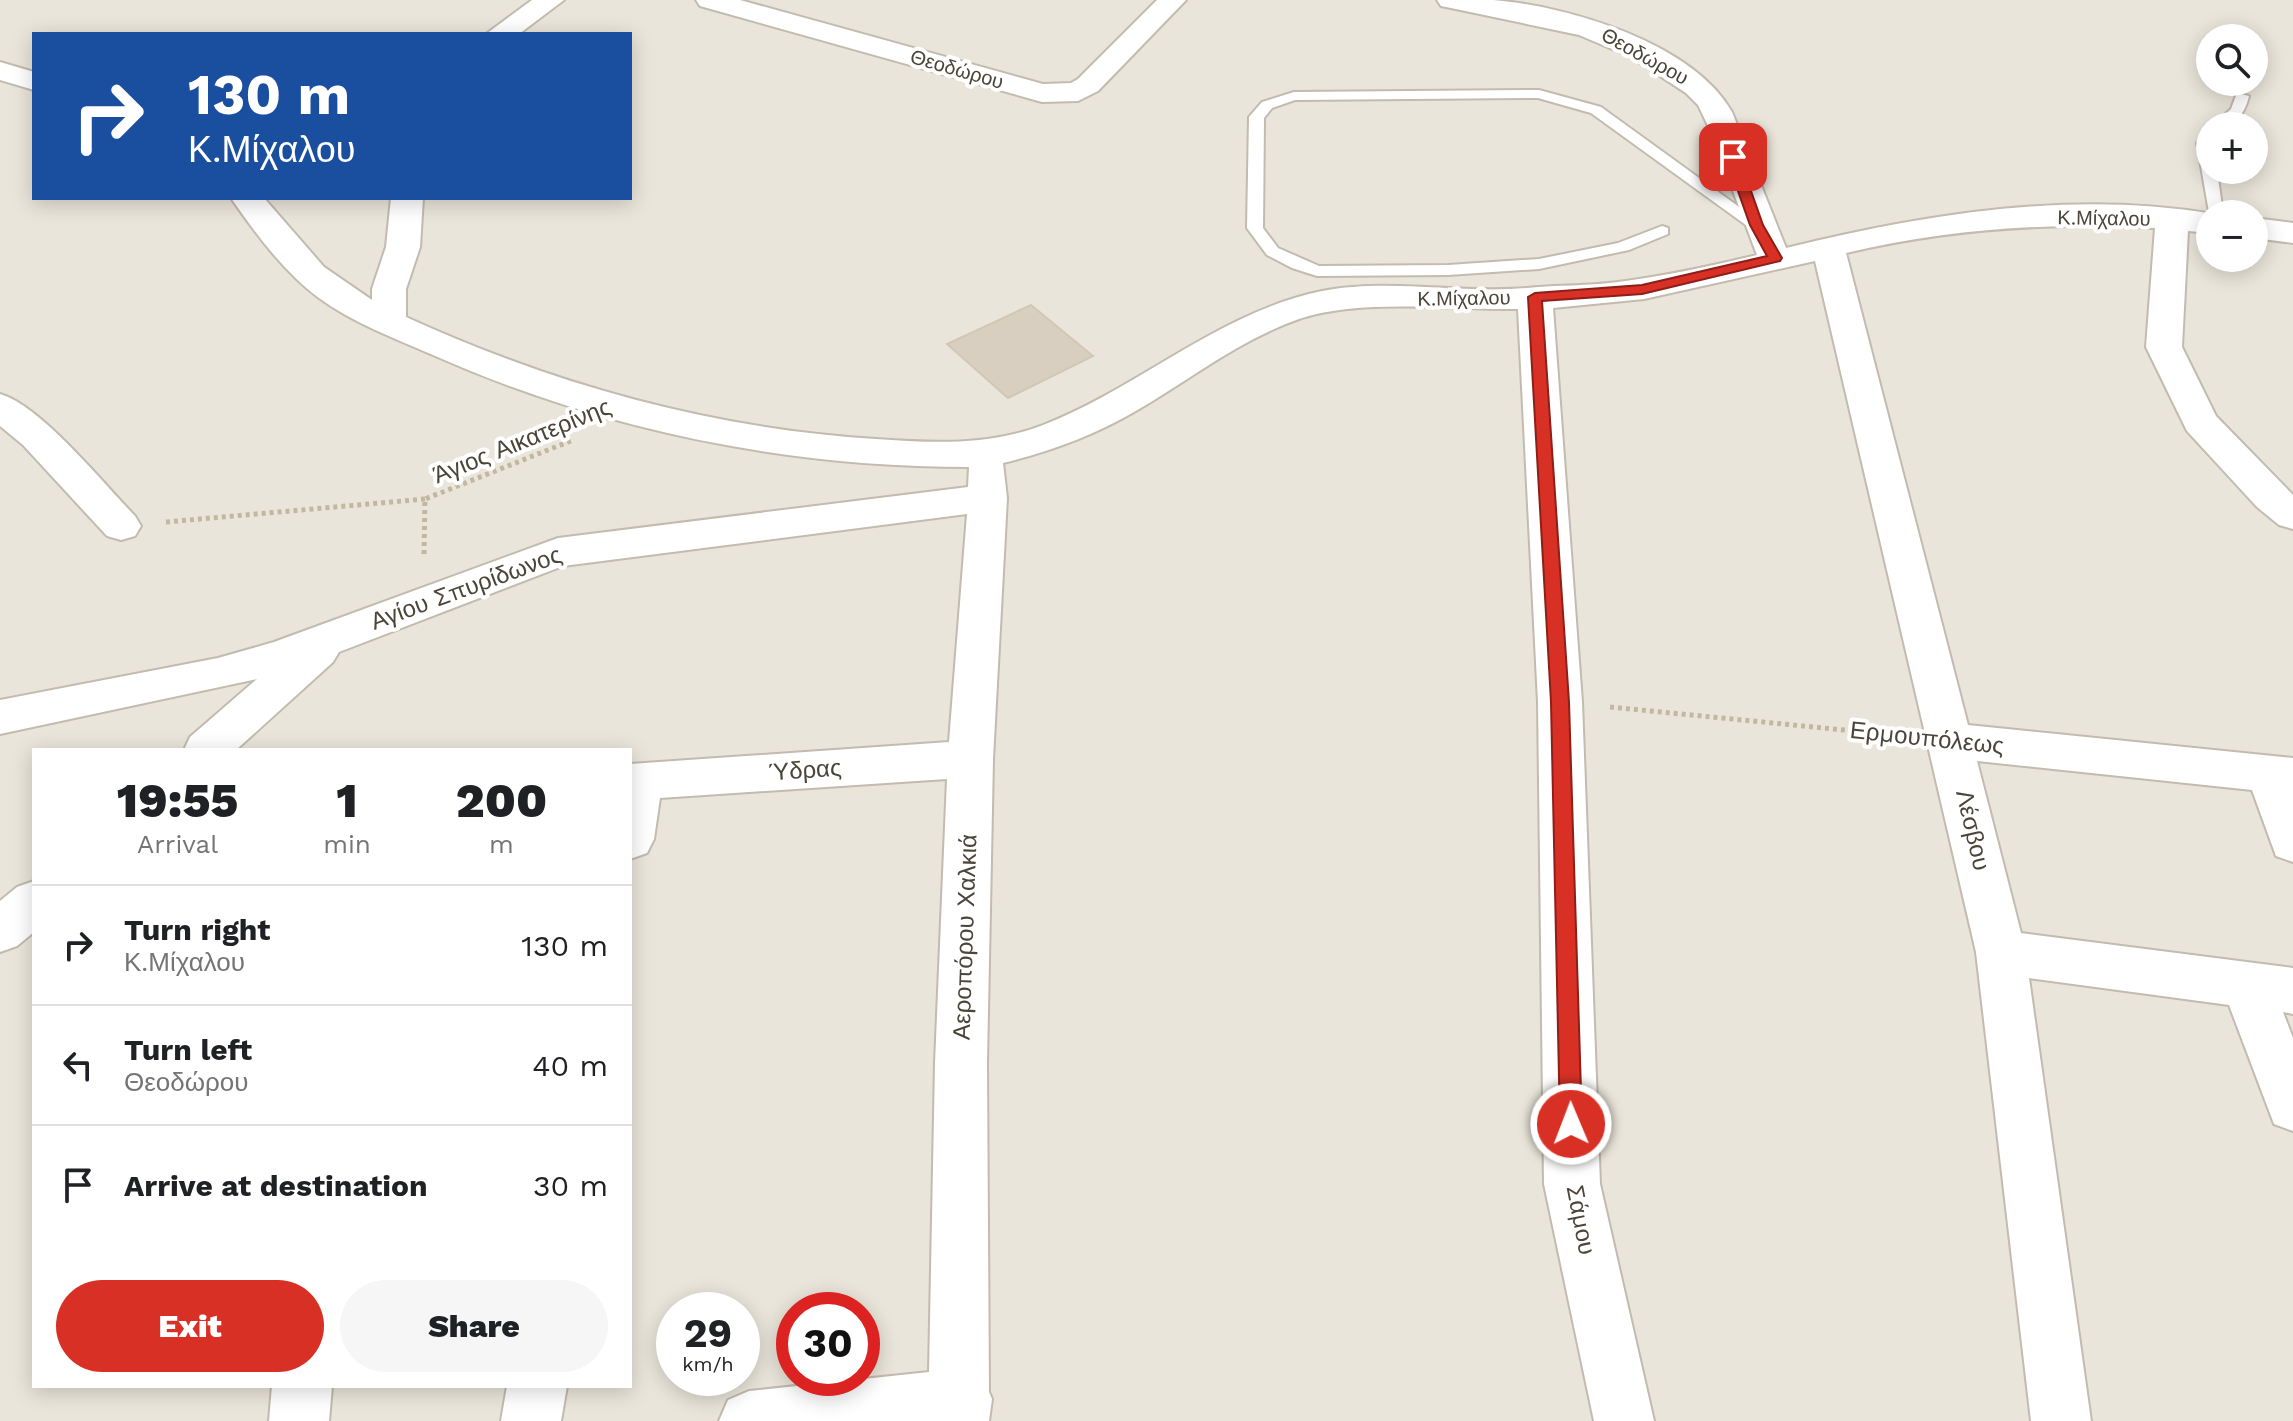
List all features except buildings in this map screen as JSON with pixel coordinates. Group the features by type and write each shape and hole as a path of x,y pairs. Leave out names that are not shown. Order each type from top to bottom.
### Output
{"street":[{"path":"503,32 550,0"},
{"name":"Θεοδώρου","path":"710,0 1042,93 1063,94 1088,85 1172,0"},
{"name":"Θεοδώρου","path":"1451,0 1587,25 1654,57 1699,87 1717,112 1756,225 1775,258"},
{"path":"0,71 32,80"},
{"path":"249,200 294,257 322,283 353,305 479,365 640,414 759,440 852,449 987,476"},
{"path":"389,322 389,289 403,247 407,200"},
{"name":"Κ.Μίχαλου","path":"987,476 1094,419 1268,317 1330,300 1535,297 1642,290 1775,258 1972,220 2084,216 2196,222"},
{"path":"2172,219 2164,347 2200,422 2271,498 2293,515"},
{"path":"2268,230 2293,233"},
{"name":"Λέσβου","path":"1829,250 1952,741 2001,952 2061,1421"},
{"name":"Σάμου","path":"1535,297 1560,702 1572,1184 1624,1421"},
{"path":"0,406 36,436 121,526"},
{"name":"Αγίου Σπυρίδωνος","path":"0,717 218,674 283,656 558,552 987,476"},
{"name":"Αεροπόρου Χαλκιά","path":"961,1410 961,1063 970,759 987,476"},
{"path":"208,748 335,636"},
{"name":"Ερμουπόλεως","path":"1952,741 2281,775"},
{"name":"Ύδρας","path":"632,816 635,781 970,759"},
{"path":"2281,775 2293,842"},
{"path":"0,931 32,904"},
{"path":"2001,952 2270,989 2293,1106"},
{"path":"299,1421 302,1388"},
{"path":"531,1421 537,1388"},
{"path":"749,1421 961,1410"}],"lane":[{"path":"1662,231 1629,247 1585,258 1516,265 1317,271 1290,262 1262,245 1255,228 1257,117 1267,105 1294,96 1539,94 1571,100 1596,110 1717,200 1756,225"},
{"path":"2237,112 2242,96"}],"path":[{"name":"Άγιος Αικατερίνης","path":"422,603 425,499 640,414"},
{"path":"121,526 425,499"},
{"name":"Ερμουπόλεως","path":"1560,702 1952,741"}],"shaded area":[{"path":"0,0 2293,0 2293,1421 0,1421"}],"route":[{"path":"1571,1124 1560,702 1535,297 1642,290 1775,258 1756,225 1733,157"}]}
